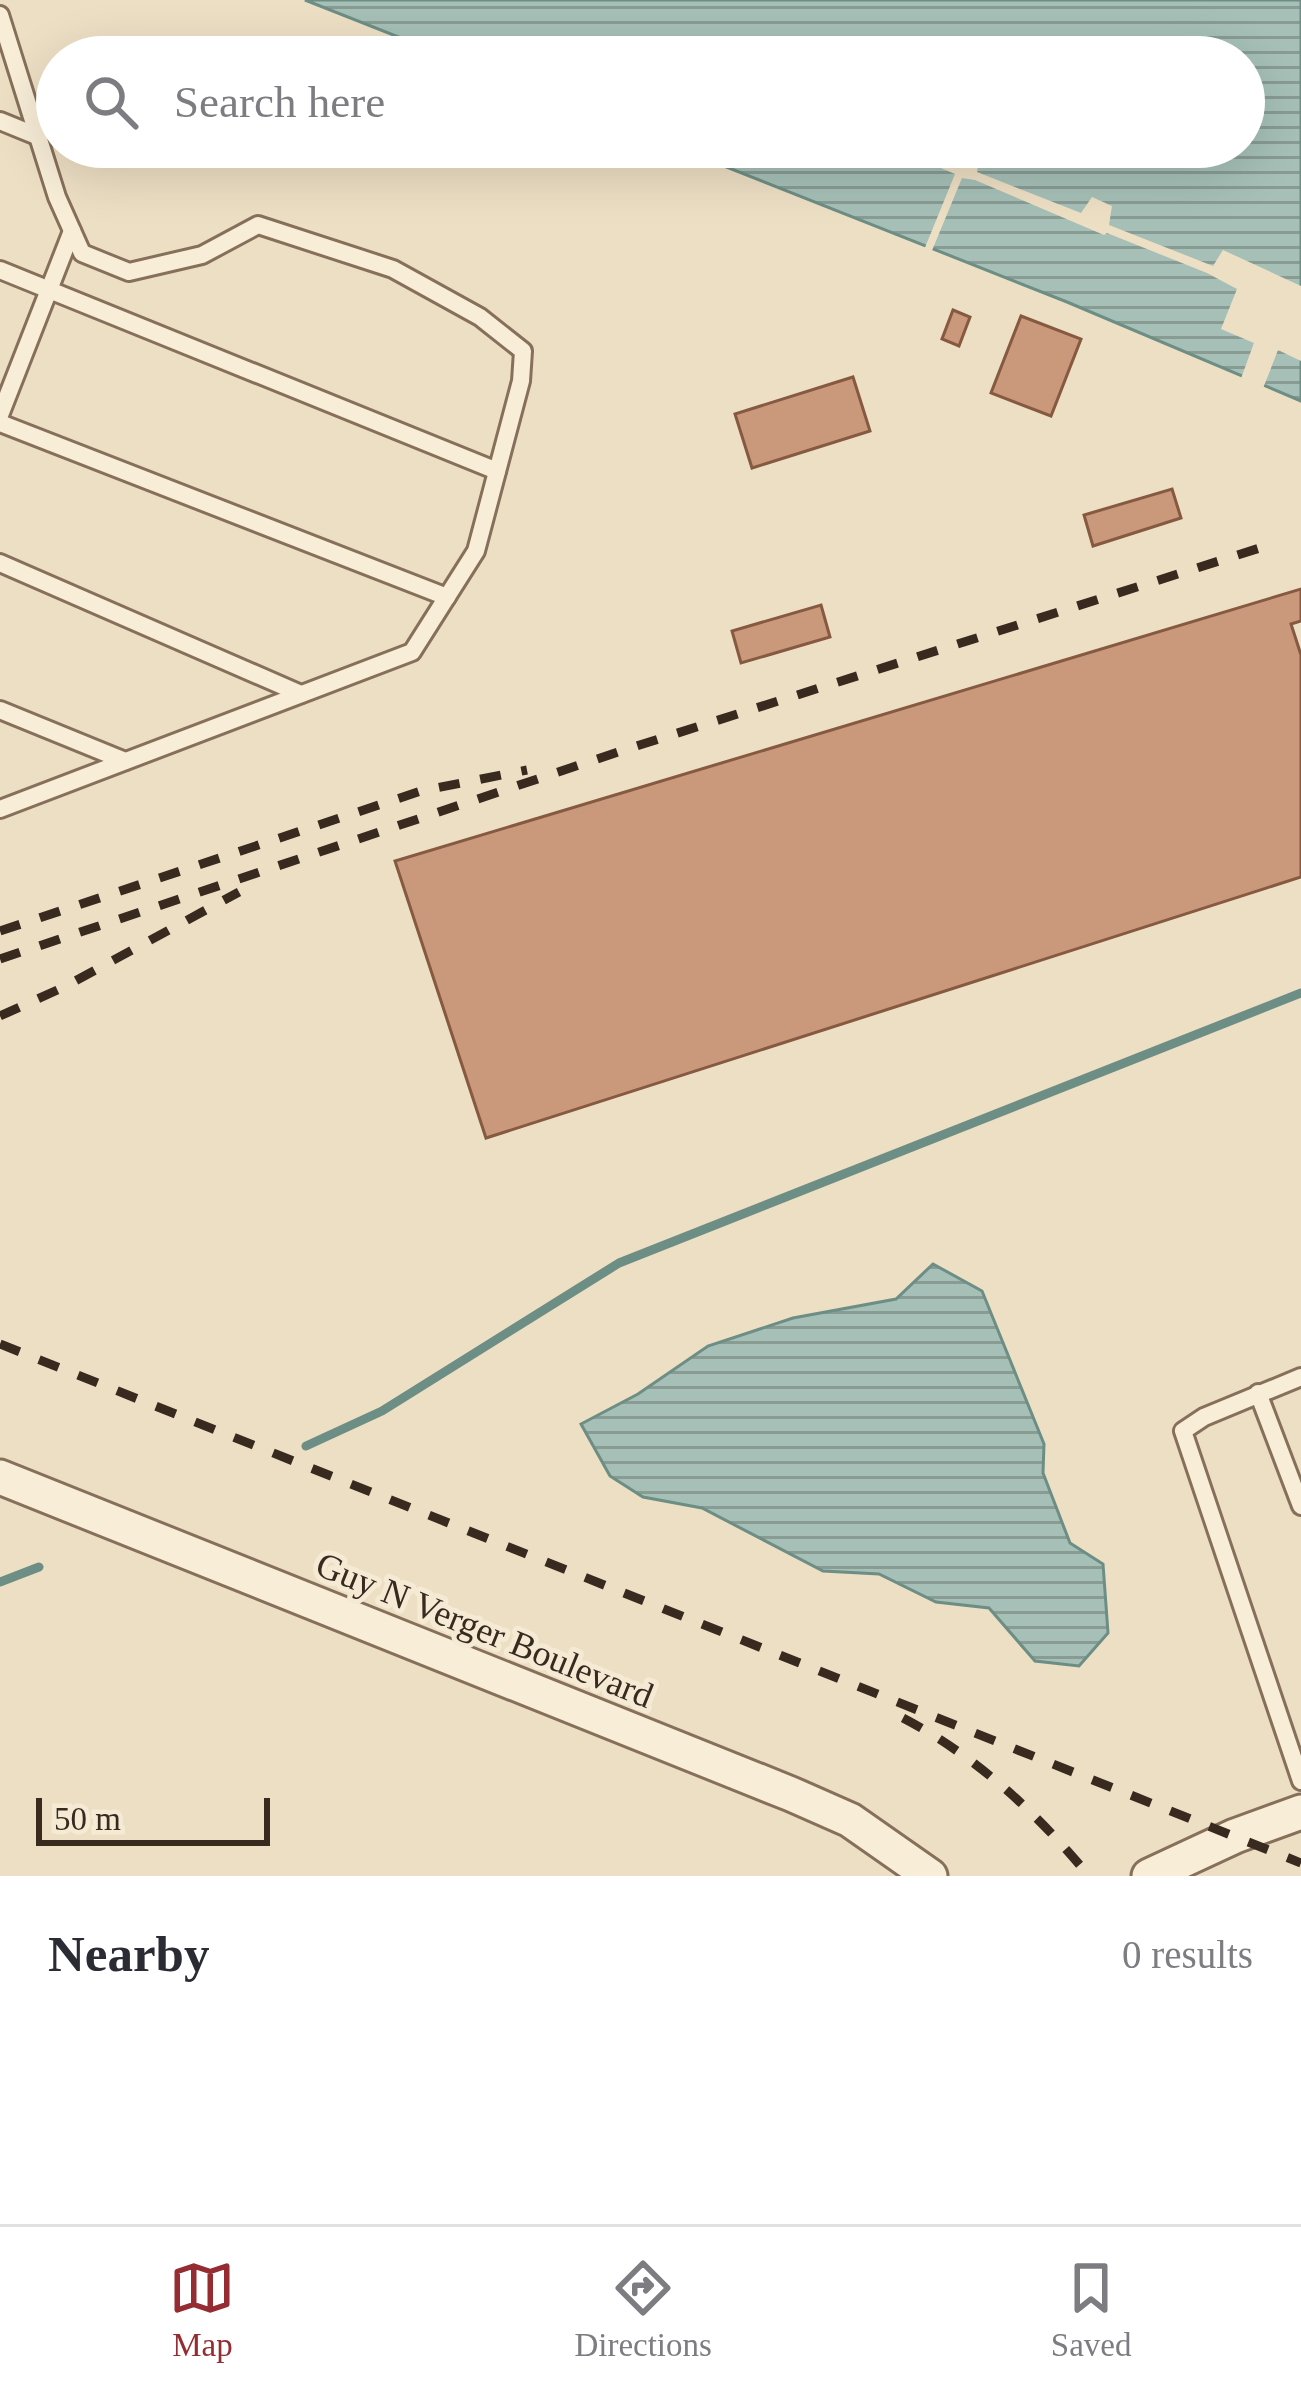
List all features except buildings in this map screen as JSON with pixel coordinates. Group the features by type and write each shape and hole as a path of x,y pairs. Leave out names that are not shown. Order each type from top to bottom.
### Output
{"street":[{"name":"Guy N Verger Boulevard","path":"0,1477 791,1794 850,1820 930,1876"},
{"path":"1149,1876 1301,1812"}],"lane":[{"path":"0,15 36,130"},
{"path":"0,121 36,135"},
{"path":"0,809 412,652 476,551 521,381 523,351 480,317 393,268 258,225 202,255 129,272 82,253 49,168"},
{"path":"72,231 0,419 447,597"},
{"path":"0,270 497,471"},
{"path":"0,563 301,694"},
{"path":"0,710 125,761"},
{"path":"1301,1377 1204,1417 1183,1431 1297,1749 1301,1781"},
{"path":"1258,1393 1301,1506"}],"water":[{"path":"305,0 1301,0 1301,401 729,168 1265,168 1265,36 396,36"},
{"path":"933,1264 982,1291 1044,1444 1043,1473 1070,1543 1103,1564 1108,1633 1079,1666 1035,1661 989,1608 936,1602 879,1574 823,1571 702,1508 643,1497 610,1476 581,1424 638,1394 708,1346 793,1318 896,1299"}],"pier":[{"path":"941,168 978,168 977,172 1081,213 1092,197 1112,206 1109,225 1213,266 1223,250 1301,286 1301,361 1278,350 1262,391 1240,381 1254,343 1221,329 1237,289 975,180 962,178 931,253 924,250 955,174"}],"waterway":[{"path":"306,1446 382,1411 619,1263 1301,993"},
{"path":"0,1582 39,1567"}],"railway":[{"path":"0,959 621,751 1266,546"},
{"path":"0,931 421,791 527,770"},
{"path":"0,1016 64,987 239,892"},
{"path":"0,1344 1301,1863"},
{"path":"903,1718 956,1750 1004,1788 1089,1876"}]}
